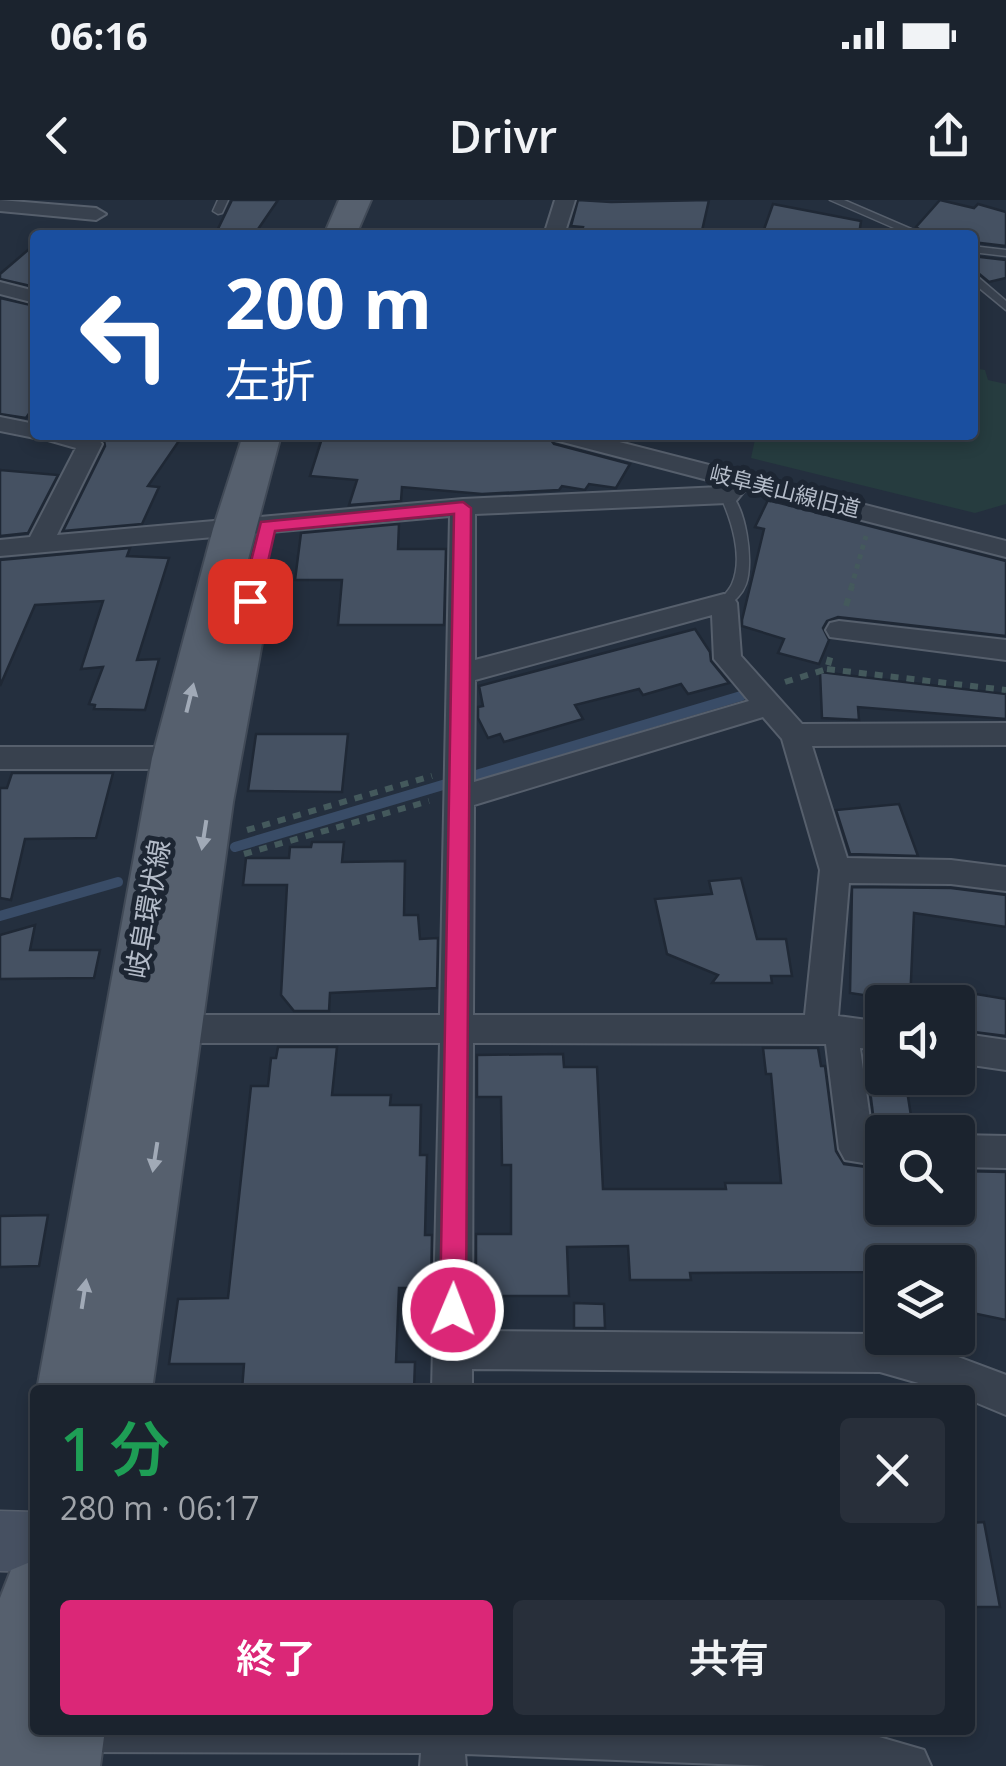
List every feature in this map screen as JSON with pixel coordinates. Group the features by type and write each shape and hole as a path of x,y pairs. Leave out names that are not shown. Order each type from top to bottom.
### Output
{"main road":[{"path":"342,230 355,200"},
{"path":"375,230 386,200"},
{"name":"岐阜環状線","path":"121,1385 226,700 261,440"},
{"name":"岐阜環状線","path":"70,1385 175,758 250,527 297,440"},
{"path":"4,1766 30,1622"},
{"path":"64,1766 68,1735"}],"street":[{"path":"556,230 565,200"},
{"path":"0,202 96,214"},
{"path":"0,288 30,296"},
{"path":"0,424 30,430"},
{"path":"38,545 90,444 75,440"},
{"name":"岐阜美山線旧道","path":"595,440 734,488 1006,550"},
{"path":"0,548 734,488"},
{"path":"452,1385 463,508"},
{"path":"460,674 724,602 728,659 744,682 795,735 835,870 830,1029 857,1149 865,1149"},
{"path":"839,630 1006,650"},
{"path":"460,787 770,705"},
{"path":"795,735 1006,734"},
{"path":"0,758 175,758"},
{"path":"835,870 950,872 1006,880"},
{"path":"174,1029 830,1029 865,1034"},
{"path":"975,1051 1006,1056"},
{"path":"975,1151 1006,1152"},
{"path":"453,1350 880,1353 921,1362 1006,1395"},
{"path":"0,1541 30,1542"},
{"path":"442,1766 443,1735"},
{"path":"564,1735 830,1746 908,1766"}],"lane":[{"path":"835,200 908,230"},
{"path":"978,251 1006,254"},
{"path":"978,281 1006,307"},
{"path":"724,602 739,586 741,573 734,488"}],"path":[{"path":"827,669 1006,690"},
{"path":"242,855 460,787"}],"green space":[{"path":"978,369 985,370 988,380 1006,384 1006,504 975,513 751,458 755,440 978,440"}],"building":[{"path":"232,200 278,200 257,230 217,230"},
{"path":"578,200 709,200 702,230 582,230 583,227 571,226"},
{"path":"940,200 974,208 978,204 1006,212 1006,246 978,243 978,230 916,227"},
{"path":"773,204 861,221 860,230 764,230"},
{"path":"30,248 30,286 0,279 0,274"},
{"path":"978,257 1006,260 1006,278 989,282 978,273"},
{"path":"0,298 30,305 30,412 26,418 0,414"},
{"path":"104,440 180,440 148,486 159,487 142,524 63,531 105,446"},
{"path":"321,440 551,440 630,464 616,488 589,484 585,490 562,486 559,490 482,494 402,487 401,501 349,505 357,480 310,476"},
{"path":"0,470 58,475 28,533 0,536"},
{"path":"768,500 1006,561 1006,636 838,617 827,621 823,628 829,640 819,664 778,653 784,639 742,626 764,529 755,527"},
{"path":"399,524 398,549 446,549 444,625 338,625 342,580 295,580 301,533"},
{"path":"130,548 127,556 169,558 137,660 159,659 145,710 94,709 95,705 89,704 103,667 81,669 103,601 35,605 0,686 0,560"},
{"path":"695,629 710,652 711,661 729,683 688,694 681,684 643,695 639,689 575,705 583,719 504,742 500,734 488,738 478,718 478,707 483,706 479,686"},
{"path":"820,672 1006,694 1006,719 858,707 859,720 822,718"},
{"path":"256,734 348,734 342,792 248,791"},
{"path":"12,773 113,773 96,838 25,839 11,900 0,898 0,788 7,788"},
{"path":"899,804 918,856 850,854 836,810"},
{"path":"312,842 344,842 342,862 405,861 404,915 418,915 420,939 438,938 437,988 330,993 329,1011 294,1011 281,995 287,885 243,885 246,858 289,858 290,847 311,847"},
{"path":"741,878 757,939 786,939 792,976 771,976 772,983 712,983 718,975 667,954 655,899 712,894 709,881"},
{"path":"852,887 951,888 1006,895 1006,927 914,913 911,985 865,985 865,995 850,993"},
{"path":"35,925 30,950 100,950 94,978 0,979 0,935"},
{"path":"975,994 1006,999 1006,1036 975,1032"},
{"path":"278,1047 337,1047 332,1095 391,1095 390,1105 421,1105 420,1155 427,1155 425,1235 432,1235 431,1288 399,1288 396,1362 415,1362 414,1385 242,1385 244,1364 169,1364 178,1299 228,1298 251,1086 268,1086 271,1058 276,1058"},
{"path":"763,1048 818,1048 821,1066 825,1066 836,1151 844,1164 865,1167 865,1225 975,1225 975,1171 1006,1172 1006,1320 975,1314 975,1245 865,1245 865,1272 690,1273 691,1280 630,1280 628,1246 567,1247 569,1296 476,1296 476,1234 511,1234 511,1165 502,1165 501,1097 477,1097 477,1055 563,1054 564,1067 597,1067 603,1189 726,1189 725,1183 781,1183 771,1074 766,1074"},
{"path":"871,1095 908,1095 911,1115 873,1115"},
{"path":"48,1215 39,1266 0,1267 0,1216"},
{"path":"574,1303 604,1304 605,1328 574,1328"},
{"path":"984,1522 1000,1607 975,1607 975,1523"}],"waterway":[{"path":"235,847 741,696"},
{"path":"0,916 118,882"}],"route":[{"path":"250,601 267,526 463,508 453,1310"}]}
